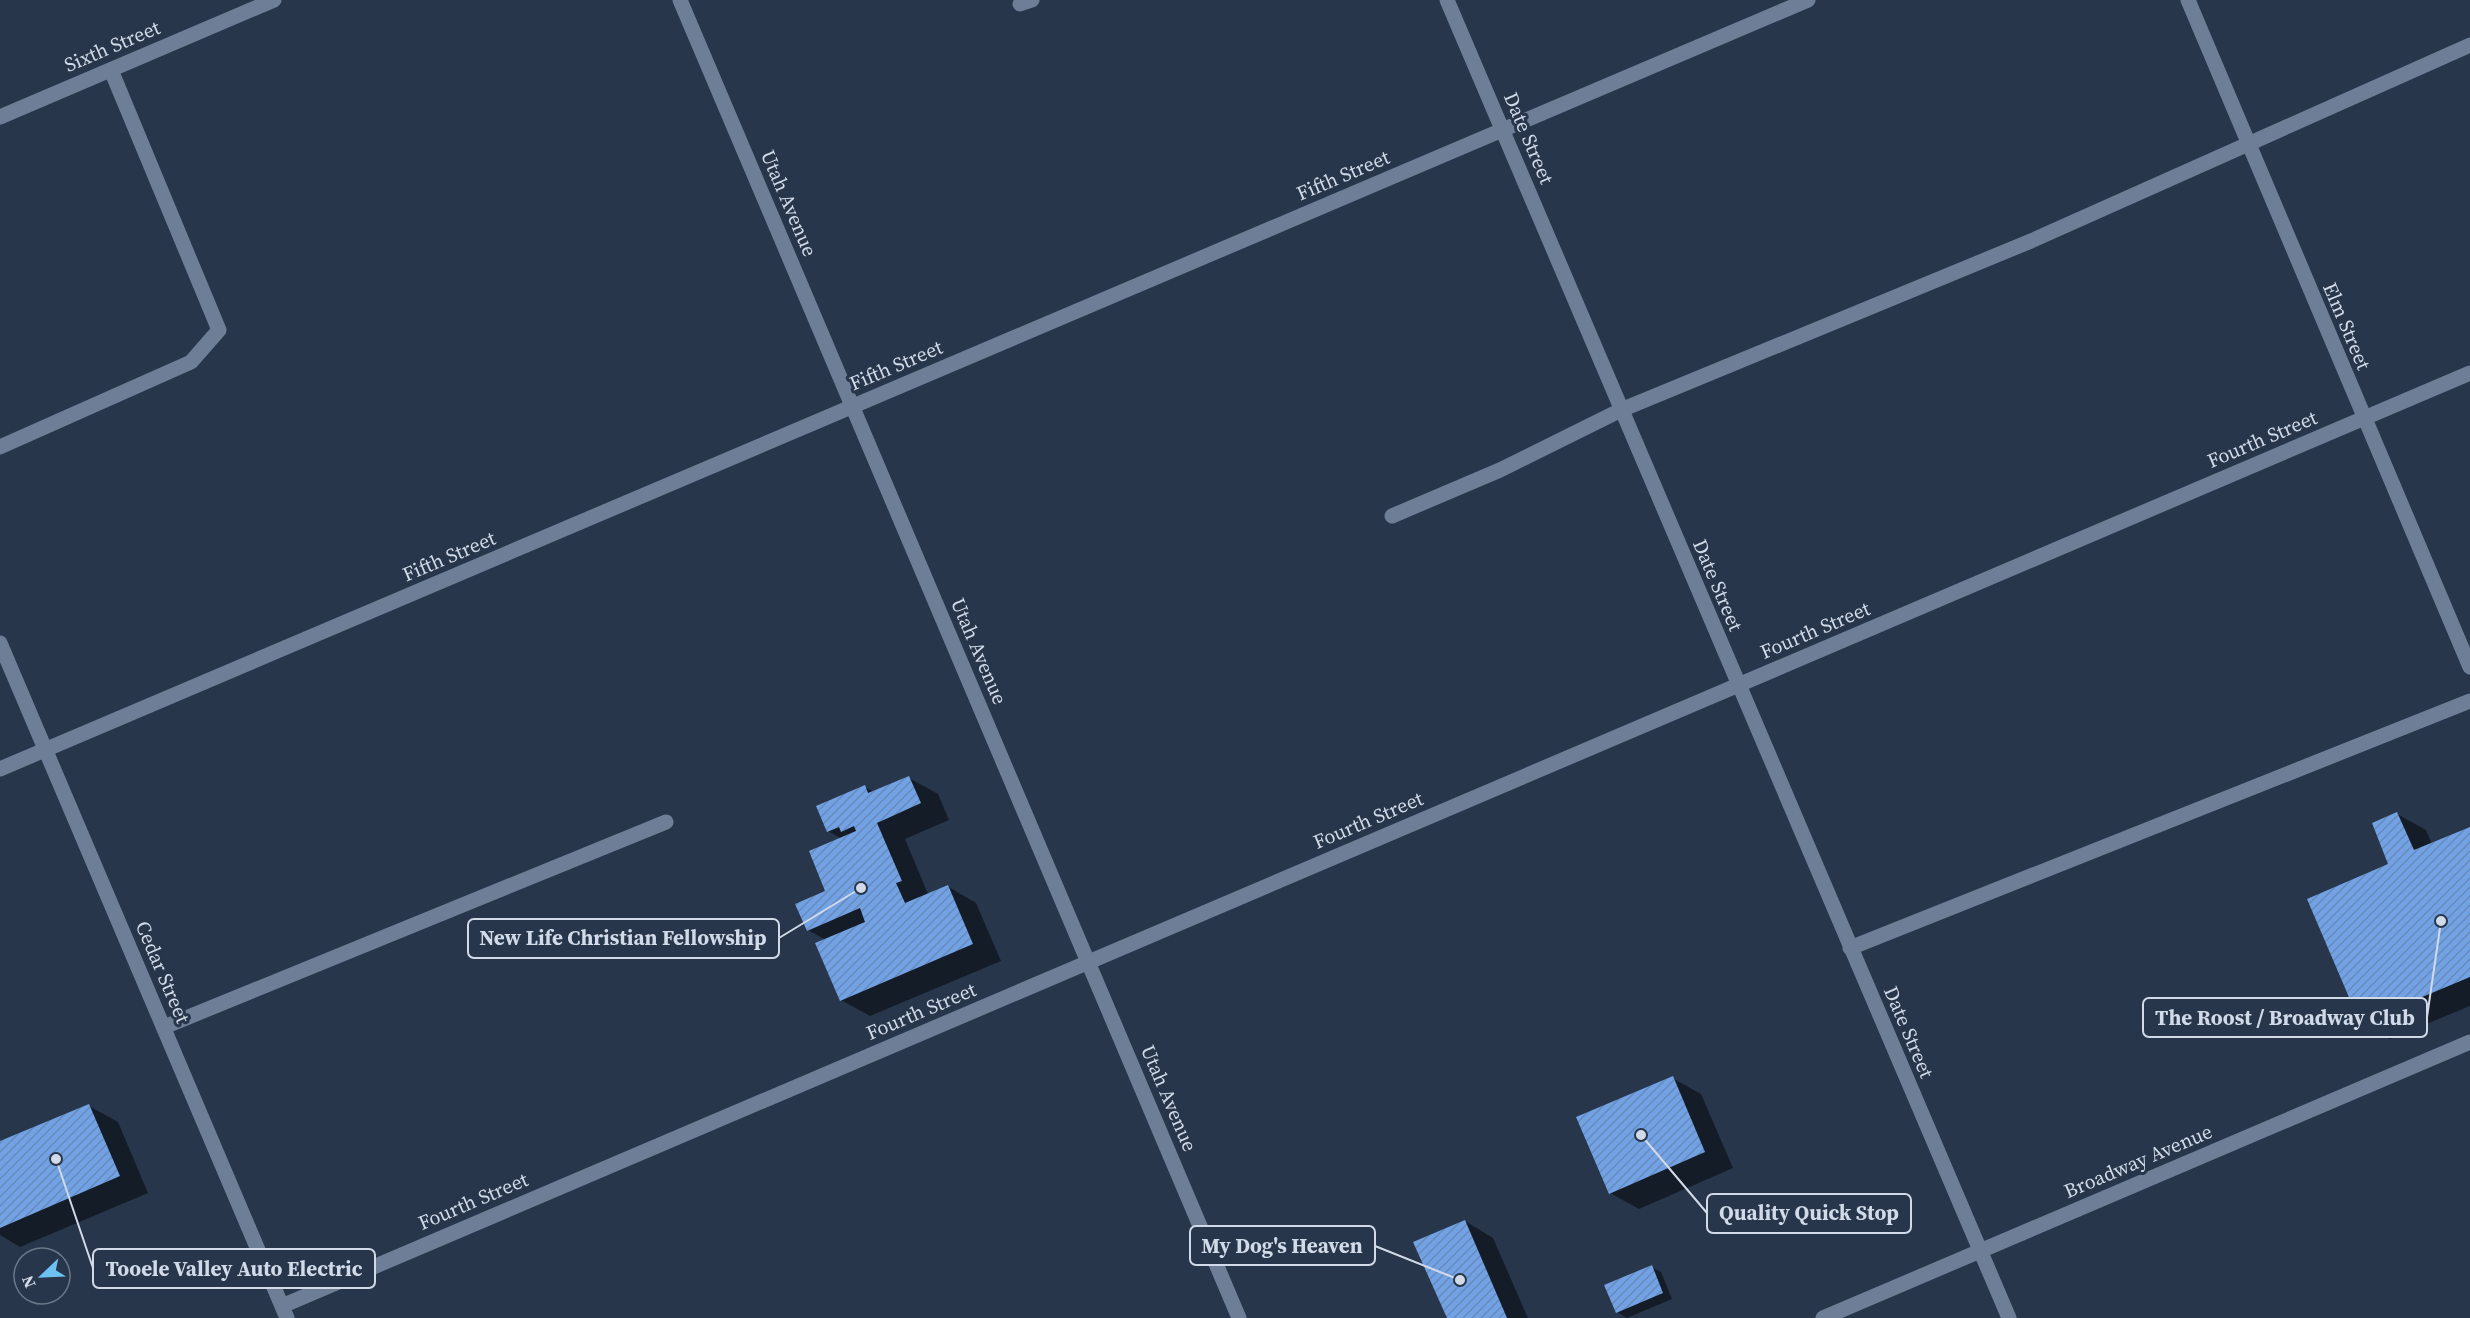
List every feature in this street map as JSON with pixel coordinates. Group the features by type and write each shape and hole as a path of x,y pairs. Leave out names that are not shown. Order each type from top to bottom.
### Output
{"street":[{"name":"Sixth Street","path":"0,117 274,0"},
{"name":"Utah Avenue","path":"680,0 1239,1318"},
{"name":"Date Street","path":"1447,0 2009,1318"},
{"name":"Fifth Street","path":"0,770 1808,0"},
{"name":"Elm Street","path":"2188,0 2470,667"},
{"path":"1392,516 1500,470 1621,410 2031,241 2248,142 2470,45"},
{"path":"0,447 191,362 219,330 111,70"},
{"name":"Fourth Street","path":"284,1312 1088,962 2470,374"},
{"name":"Cedar Street","path":"0,643 284,1312"},
{"path":"1850,948 2470,701"},
{"path":"164,1027 666,822"},
{"name":"Broadway Avenue","path":"1823,1318 2470,1042"}],"building":[{"path":"909,776 921,803 877,823 902,881 896,883 905,903 948,885 973,944 840,1001 815,943 865,922 860,908 807,931 795,904 825,891 809,851 856,831 854,826 841,832 839,827 827,832 816,806 865,785 868,793"},
{"path":"2397,812 2414,850 2470,827 2470,977 2360,1023 2307,899 2388,864 2372,823"},
{"path":"1673,1076 1705,1152 1609,1194 1576,1117"},
{"path":"89,1104 120,1176 0,1228 0,1141"},
{"path":"1465,1220 1507,1318 1447,1318 1413,1242"},
{"path":"1652,1265 1663,1293 1616,1313 1604,1285"}],"place":[{"name":"New Life Christian Fellowship","path":"861,888"},
{"name":"The Roost / Broadway Club","path":"2441,921"},
{"name":"Quality Quick Stop","path":"1641,1135"},
{"name":"Tooele Valley Auto Electric","path":"56,1159"},
{"name":"My Dog's Heaven","path":"1460,1280"}]}
